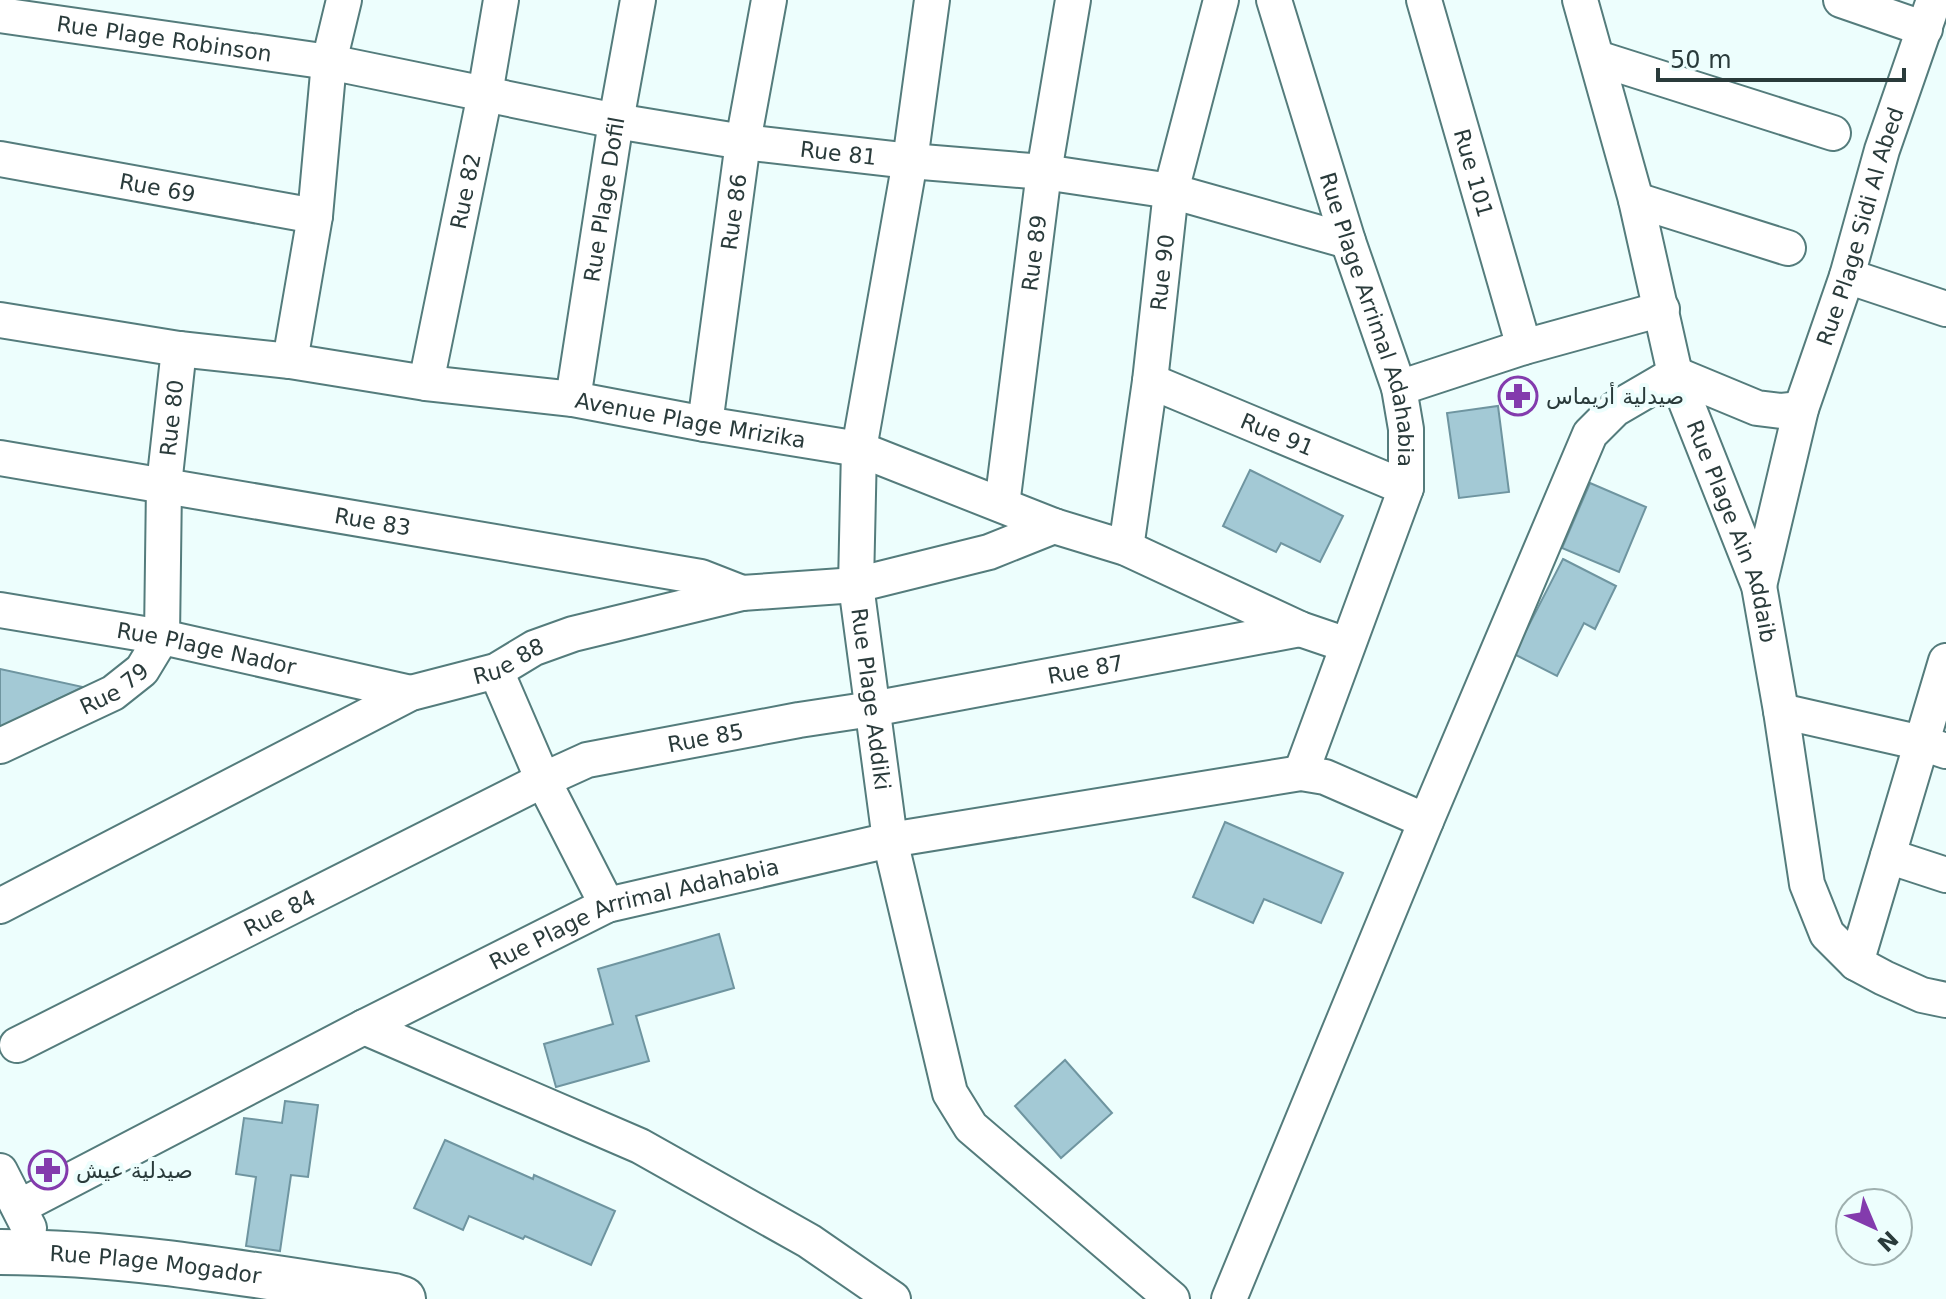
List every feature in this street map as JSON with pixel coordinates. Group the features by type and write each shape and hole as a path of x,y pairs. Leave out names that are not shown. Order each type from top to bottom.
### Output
{"highway":[{"name":"Rue Plage Mogador","path":"20,1252 167,1263 403,1299"}],"street":[{"path":"290,361 315,216 329,62 344,0"},
{"name":"Rue 82","path":"426,383 501,0"},
{"name":"Rue Plage Dofil","path":"573,399 638,0"},
{"name":"Rue 86","path":"705,424 743,142 769,0"},
{"name":"Rue Plage Addiki","path":"932,0 910,161 859,449 856,585 890,840 950,1093 971,1127 1172,1299"},
{"name":"Rue 89","path":"1002,505 1044,172 1073,0"},
{"name":"Rue 90","path":"1126,548 1150,381 1171,191 1221,0"},
{"name":"Rue Plage Arrimal Adahabia","path":"1274,0 1348,241 1399,388 1406,429 1406,488 1301,773"},
{"name":"Rue 101","path":"1424,0 1524,347"},
{"name":"Rue Plage Ain Addaib","path":"1580,0 1636,200 1675,374 1759,586 1807,884 1827,934 1856,963 1922,995 1946,1000"},
{"path":"1841,0 1930,14"},
{"name":"Rue Plage Sidi Al Abed","path":"1759,586 1801,409 1847,276 1882,150 1930,14"},
{"name":"Rue Plage Robinson","path":"0,15 329,62"},
{"path":"1597,58 1833,133"},
{"name":"Rue 81","path":"329,62 616,121 743,142 1044,172 1171,191 1348,241"},
{"name":"Rue 69","path":"0,159 315,216"},
{"path":"1636,200 1788,248"},
{"path":"1847,276 1946,309"},
{"path":"1399,388 1524,347 1662,309"},
{"name":"Avenue Plage Mrizika","path":"0,320 179,349 290,361 426,383 573,399 859,449 1054,526 1126,548 1300,629 1347,645"},
{"name":"Rue 80","path":"164,485 179,349"},
{"path":"1229,1299 1590,434 1615,409 1675,374 1757,408 1781,411 1801,409"},
{"name":"Rue 91","path":"1150,381 1406,488"},
{"name":"Rue 83","path":"0,458 701,577 742,593"},
{"name":"Rue 79","path":"0,746 113,693 142,670 162,637 164,485"},
{"name":"Rue 88","path":"0,906 411,693 496,671 534,648 573,634 742,593 856,585 989,552 1054,526"},
{"name":"Rue Plage Nador","path":"0,610 162,637 411,693"},
{"name":"Rue 87","path":"872,709 1300,629"},
{"path":"1856,963 1888,856 1934,747 1946,661"},
{"path":"496,671 543,780 607,905"},
{"name":"Rue 85","path":"543,780 587,760 872,709"},
{"path":"1781,711 1934,747"},
{"name":"Rue Plage Arrimal Adahabia","path":"19,1207 364,1027 607,905 890,840 1301,773 1325,777 1426,821"},
{"name":"Rue 84","path":"17,1045 543,780"},
{"path":"1888,856 1946,875"},
{"path":"364,1027 640,1146 809,1241 893,1299"},
{"path":"0,1171 19,1207 20,1252"}],"building":[{"path":"1498,406 1509,492 1459,498 1447,413"},
{"path":"1250,470 1343,516 1320,562 1281,543 1276,552 1223,526"},
{"path":"1590,483 1646,507 1619,572 1562,548"},
{"path":"1563,559 1616,586 1595,629 1584,623 1557,676 1514,654"},
{"path":"0,669 83,687 0,727"},
{"path":"1225,822 1343,873 1321,923 1264,899 1253,923 1193,897"},
{"path":"719,934 734,988 636,1016 649,1061 556,1087 544,1044 613,1024 598,969"},
{"path":"1065,1060 1112,1113 1061,1158 1015,1106"},
{"path":"285,1101 318,1105 308,1177 291,1175 280,1251 246,1246 256,1177 236,1174 244,1118 282,1123"},
{"path":"445,1140 615,1211 591,1265 469,1216 463,1230 414,1208"}],"place":[{"name":"صيدلية أريماس","path":"1518,396"},
{"name":"صيدلية عيش","path":"48,1170"}]}
